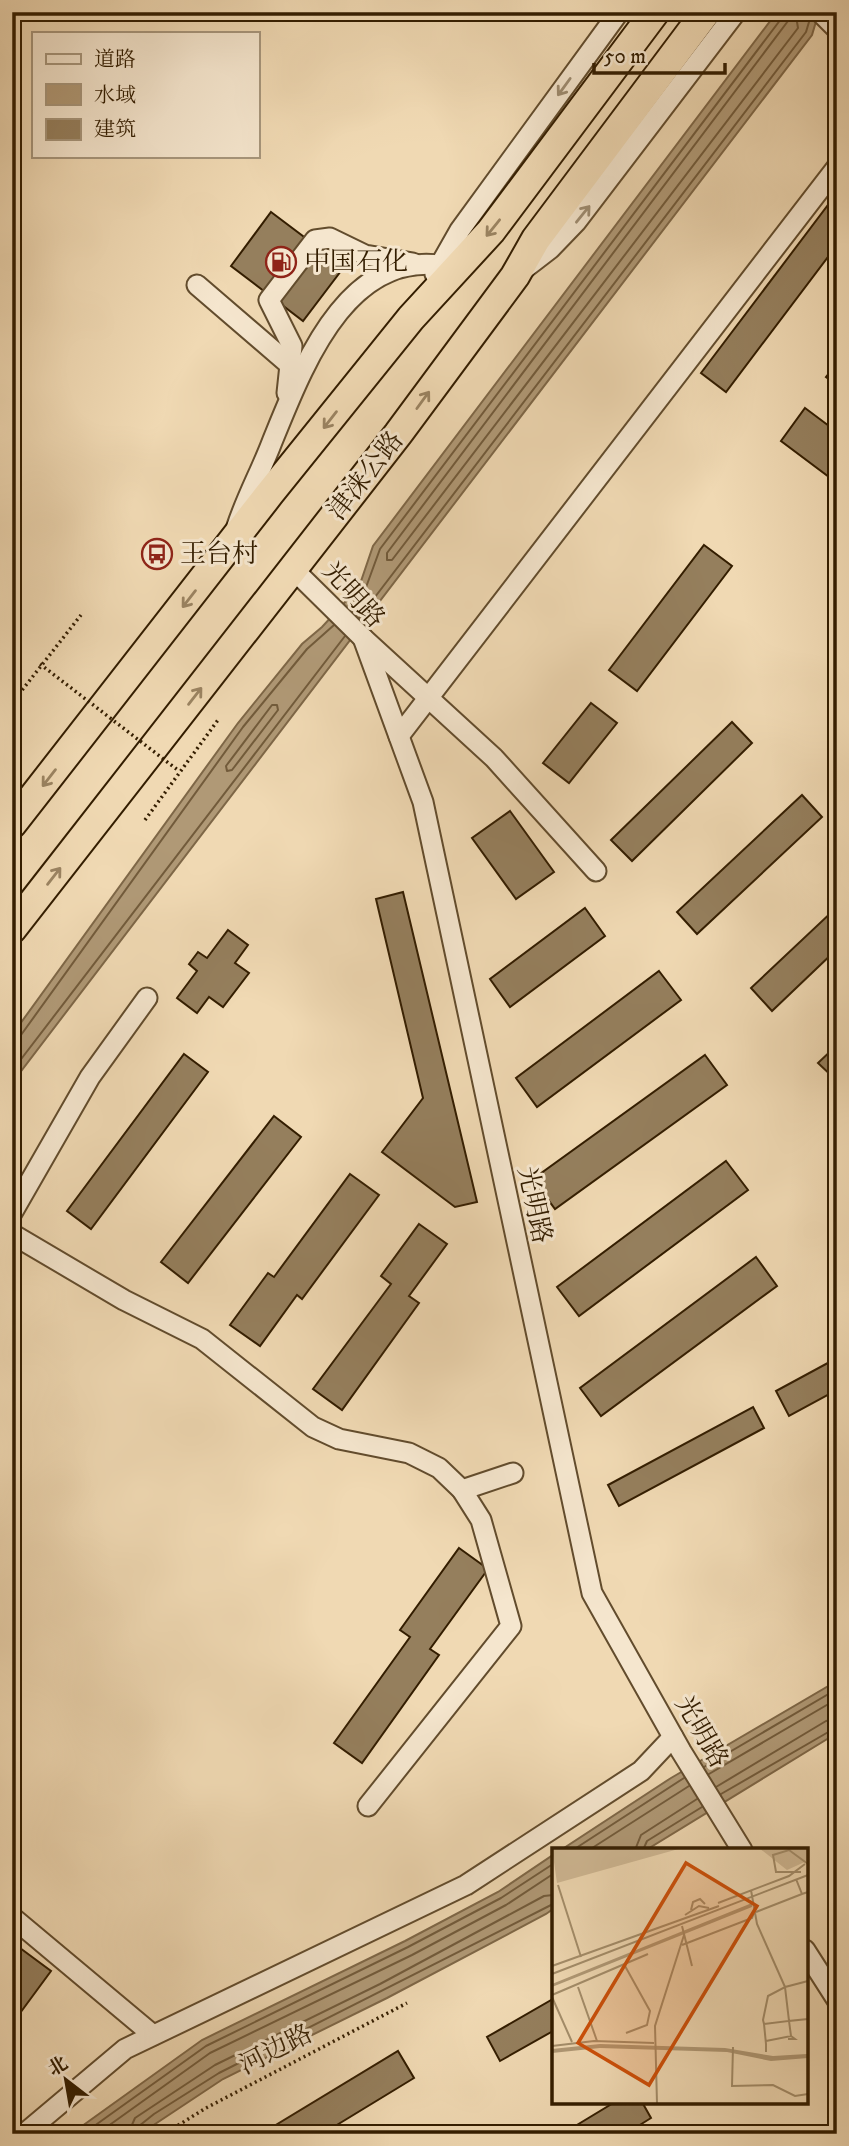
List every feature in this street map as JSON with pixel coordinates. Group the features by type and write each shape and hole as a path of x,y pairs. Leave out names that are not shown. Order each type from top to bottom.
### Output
{"highway":[{"path":"12,824 411,318 447,266 491,231 655,12"},
{"name":"津涞公路","path":"12,929 293,569 515,276 536,239 706,12"}],"street":[{"path":"286,408 290,341 277,321 269,300 315,240 330,237 365,255 416,264 447,266 460,230 620,12"},
{"path":"515,276 550,249 576,222 736,12"},
{"path":"398,736 837,167"},
{"path":"232,544 249,488 316,342 344,304 380,279 416,264"},
{"path":"197,285 290,365"},
{"name":"光明路","path":"293,569 363,638 423,802 592,1592 677,1744 741,1848"},
{"path":"363,638 494,758 596,871"},
{"path":"12,1213 90,1077 147,998"},
{"path":"12,1234 124,1300 202,1339 313,1427 339,1439 409,1453 439,1468 461,1490 481,1520 511,1626 368,1806"},
{"path":"461,1490 513,1473"},
{"path":"24,2134 125,2049 466,1885 641,1771 677,1744"},
{"path":"12,1917 153,2035"},
{"path":"807,1953 837,2000"}],"path":[{"path":"12,703 81,615"},
{"path":"40,664 180,771"},
{"path":"145,820 219,720"},
{"name":"河边路","path":"164,2134 206,2108 407,2003"}],"water":[{"path":"777,12 810,12 817,18 812,35 12,1083 12,1035 238,723 302,644 322,627 359,587 373,546"},
{"path":"837,1681 837,1733 649,1848 564,1848 671,1778"},
{"path":"552,1856 552,1910 546,1914 387,1998 223,2079 140,2134 71,2134 202,2040 405,1941 498,1892"}],"building":[{"path":"837,193 837,245 726,392 701,373"},
{"path":"271,212 344,267 303,321 231,266"},
{"path":"837,363 837,385 826,377"},
{"path":"805,408 837,432 837,483 781,441"},
{"path":"704,545 732,566 637,691 609,670"},
{"path":"591,703 617,723 569,783 543,763"},
{"path":"732,722 752,743 632,861 611,840"},
{"path":"802,795 822,817 697,934 677,912"},
{"path":"510,811 554,872 516,899 472,838"},
{"path":"403,892 477,1202 455,1207 382,1152 423,1098 376,899"},
{"path":"837,907 837,949 772,1011 751,988"},
{"path":"585,908 605,936 510,1007 490,979"},
{"path":"228,930 248,945 235,963 249,973 223,1007 209,997 197,1013 177,998 197,971 189,964 198,952 207,958"},
{"path":"659,971 681,1000 537,1107 516,1078"},
{"path":"837,1045 837,1081 818,1063"},
{"path":"184,1054 208,1072 91,1229 67,1211"},
{"path":"705,1055 727,1085 555,1209 533,1179"},
{"path":"274,1116 301,1137 188,1283 161,1262"},
{"path":"726,1161 748,1190 579,1316 557,1287"},
{"path":"350,1174 379,1195 302,1299 297,1295 260,1346 230,1325 268,1273 274,1277"},
{"path":"419,1224 447,1244 409,1296 419,1303 342,1410 313,1389 391,1284 381,1276"},
{"path":"756,1257 777,1286 601,1416 580,1388"},
{"path":"837,1358 837,1390 789,1416 776,1391"},
{"path":"753,1407 764,1428 619,1506 608,1485"},
{"path":"459,1548 488,1569 430,1649 439,1655 362,1763 334,1743 410,1637 400,1630"},
{"path":"20,1948 51,1971 12,2024 12,1959"},
{"path":"552,2000 552,2032 500,2061 487,2037"},
{"path":"398,2051 414,2078 322,2134 261,2134"},
{"path":"612,2104 643,2104 651,2118 635,2128 639,2134 569,2134 567,2131"}],"place":[{"name":"中国石化","path":"281,262"},
{"name":"王台村","path":"157,554"}]}
